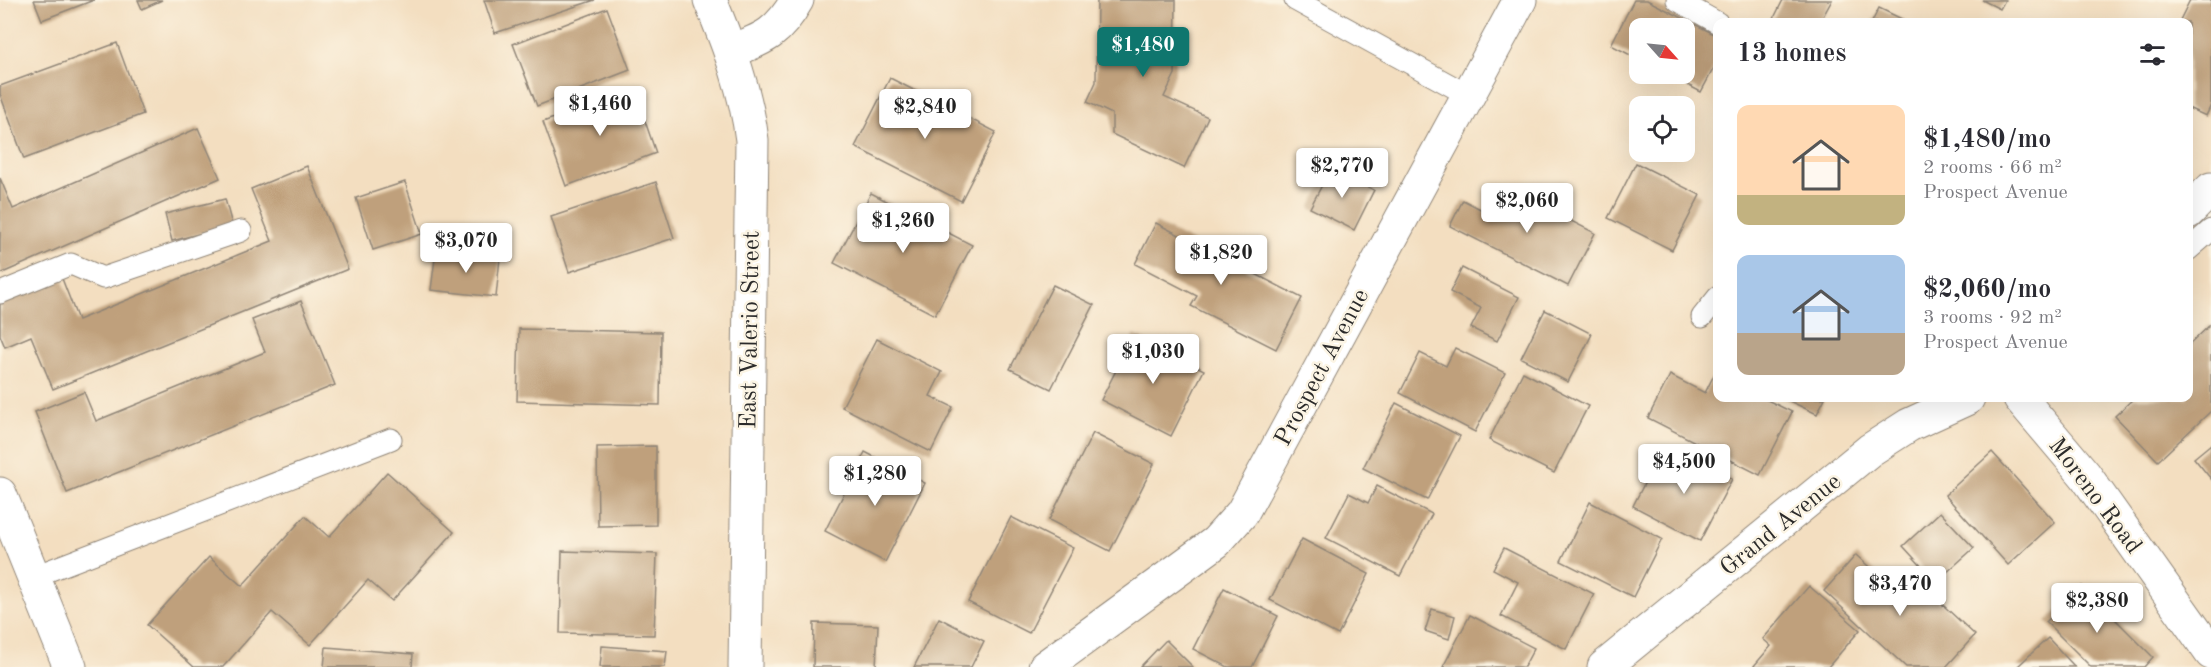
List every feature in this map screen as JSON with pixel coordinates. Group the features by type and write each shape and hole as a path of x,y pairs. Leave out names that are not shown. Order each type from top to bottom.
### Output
{"street":[{"name":"East Valerio Street","path":"710,0 731,51 748,107 752,140 745,667"},
{"path":"731,51 776,31 797,0"},
{"name":"Prospect Avenue","path":"1045,667 1216,542 1242,513 1520,0"},
{"path":"2193,207 2211,189"},
{"name":"Grand Avenue","path":"1604,667 1870,450 1910,425 1959,402"},
{"name":"Moreno Road","path":"2023,402 2085,475 2211,653"},
{"path":"0,494 70,667"}],"lane":[{"path":"1295,0 1468,95"},
{"path":"1677,0 1713,20"},
{"path":"2193,246 2211,230"},
{"path":"0,293 71,264 103,278 241,231"},
{"path":"1702,317 1713,303"},
{"path":"35,576 391,439"}],"building":[{"path":"34,0 94,0 42,20"},
{"path":"138,0 162,0 142,9"},
{"path":"484,0 595,0 495,33"},
{"path":"1097,0 1176,0 1175,74 1164,97 1208,117 1184,168 1112,134 1112,114 1087,102 1096,82"},
{"path":"1634,0 1647,0 1682,18 1629,18 1629,54 1611,45"},
{"path":"1783,0 1832,0 1822,18 1774,18"},
{"path":"1982,0 2005,0 2000,9"},
{"path":"2190,0 2211,0 2211,105 2206,116 2193,110 2193,18 2181,18"},
{"path":"607,8 630,70 537,106 513,44"},
{"path":"1879,8 1900,18 1874,18"},
{"path":"1695,24 1713,33 1713,69 1701,92 1685,84 1695,84"},
{"path":"117,43 143,114 24,159 0,94 0,86"},
{"path":"890,78 996,132 961,201 855,147"},
{"path":"634,89 656,153 566,186 543,122"},
{"path":"198,128 220,178 0,274 0,178 13,209"},
{"path":"1636,163 1700,195 1672,250 1608,218"},
{"path":"307,166 348,269 53,389 31,336 5,347 0,335 0,301 61,276 78,320 272,241 251,189"},
{"path":"1331,168 1374,190 1354,230 1310,208"},
{"path":"405,182 422,234 373,250 356,198"},
{"path":"656,182 674,238 569,272 551,217"},
{"path":"1500,185 1595,233 1568,286 1450,226 1463,200 1486,212"},
{"path":"871,193 972,245 935,315 834,263"},
{"path":"225,199 232,225 172,241 165,214"},
{"path":"1156,223 1302,298 1276,349 1191,306 1197,296 1135,264"},
{"path":"436,251 500,258 496,297 431,290"},
{"path":"1462,268 1519,297 1497,341 1471,328 1481,308 1450,292"},
{"path":"1053,285 1094,305 1051,389 1010,369"},
{"path":"301,301 335,385 67,493 35,412 84,392 96,421 265,352 252,320"},
{"path":"1545,310 1592,334 1568,382 1521,358"},
{"path":"2211,324 2211,411 2158,461 2115,416 2130,402 2193,402 2193,341"},
{"path":"519,329 661,332 660,405 517,401"},
{"path":"1134,335 1204,370 1171,436 1101,400"},
{"path":"877,339 942,372 930,396 953,407 931,452 842,407"},
{"path":"1455,348 1505,373 1475,432 1400,393 1420,353 1446,366"},
{"path":"1523,372 1588,406 1554,473 1489,440"},
{"path":"1670,375 1705,393 1713,377 1713,402 1771,402 1792,412 1760,475 1648,418"},
{"path":"1792,402 1823,402 1817,414"},
{"path":"1396,403 1460,436 1427,500 1363,468"},
{"path":"1093,433 1154,464 1110,551 1049,520"},
{"path":"2211,444 2211,479 2194,458"},
{"path":"656,446 656,525 598,526 597,447"},
{"path":"865,452 925,483 885,562 825,531"},
{"path":"1992,452 2055,522 2008,565 1945,495"},
{"path":"1681,453 1732,479 1700,541 1633,506 1654,464 1671,472"},
{"path":"387,472 454,532 392,601 368,580 310,645 272,612 223,667 194,667 147,625 209,557 242,586 305,516 329,537"},
{"path":"1377,486 1432,514 1400,576 1326,538 1349,493 1368,503"},
{"path":"1590,502 1662,539 1633,597 1561,561"},
{"path":"1940,512 1974,548 1936,582 1903,546"},
{"path":"1011,517 1073,548 1029,633 968,602"},
{"path":"1302,539 1369,574 1338,635 1270,600"},
{"path":"1504,548 1594,594 1566,649 1501,616 1518,582 1493,569"},
{"path":"562,551 657,554 654,635 560,633"},
{"path":"1856,555 1900,595 1915,579 1975,635 1946,667 1906,667 1824,591"},
{"path":"1809,586 1860,630 1828,667 1753,667 1771,646 1763,639"},
{"path":"2082,586 2153,657 2144,667 2091,667 2046,622"},
{"path":"1224,588 1278,616 1252,667 1228,667 1193,649"},
{"path":"1432,609 1455,616 1449,639 1425,631"},
{"path":"1470,615 1534,648 1524,667 1443,667"},
{"path":"939,618 984,641 971,667 914,667"},
{"path":"814,623 878,625 876,667 813,667"},
{"path":"2048,638 2075,667 2017,667"},
{"path":"1166,640 1193,667 1140,667"},
{"path":"602,646 667,651 665,667 600,667"},
{"path":"326,647 413,654 412,667 324,667"}]}
